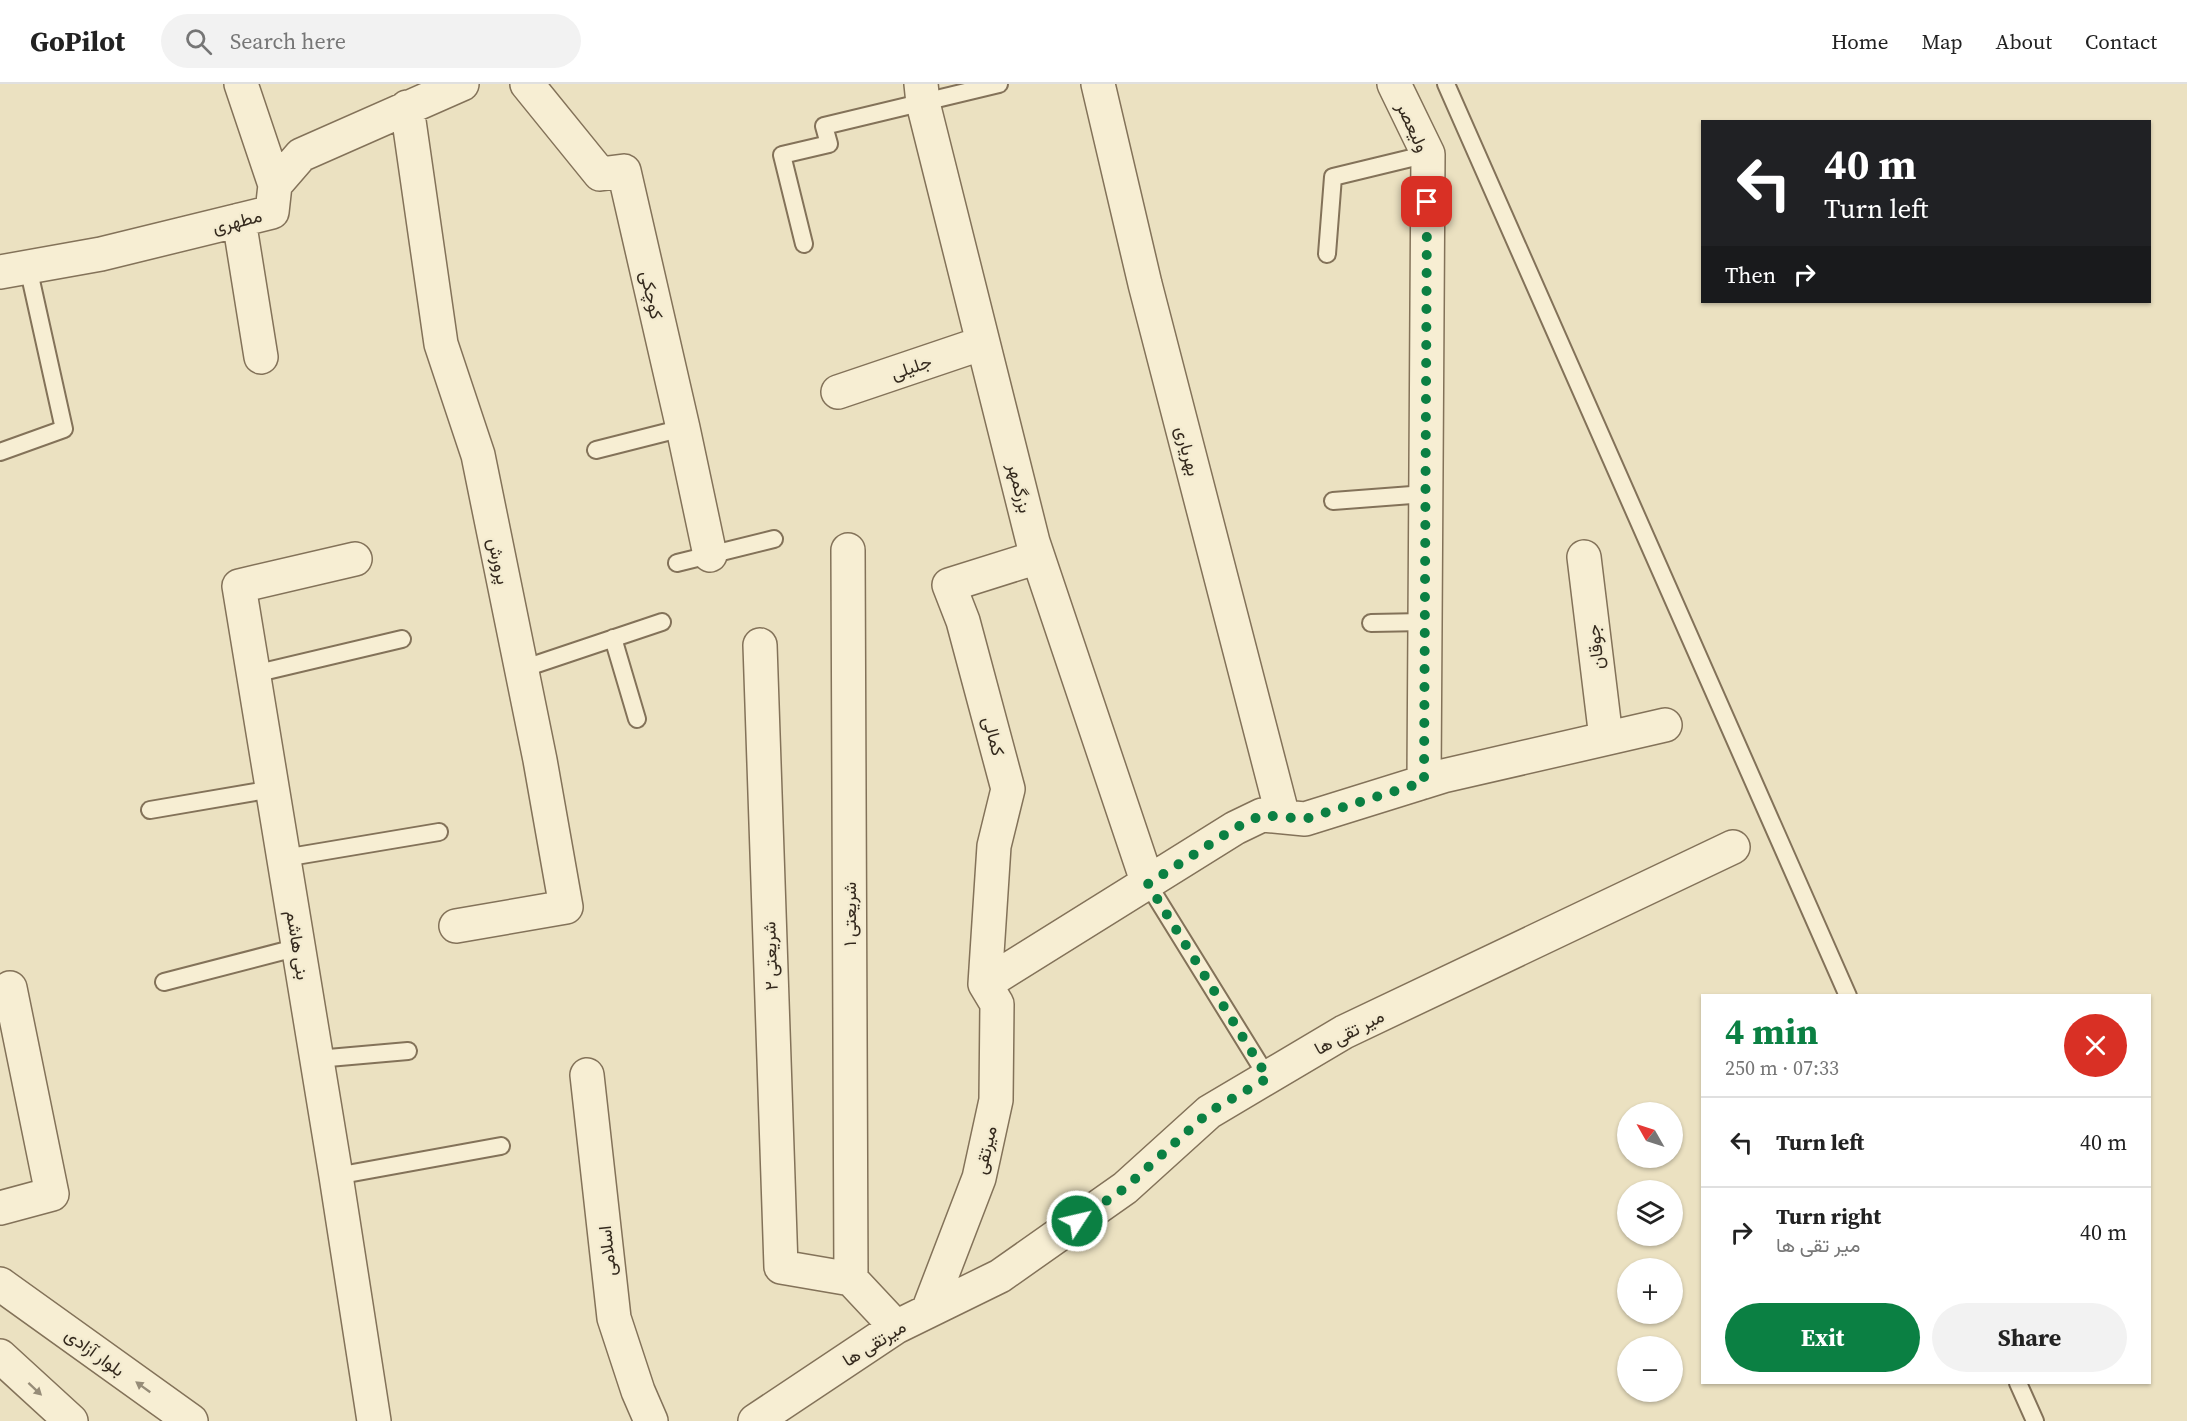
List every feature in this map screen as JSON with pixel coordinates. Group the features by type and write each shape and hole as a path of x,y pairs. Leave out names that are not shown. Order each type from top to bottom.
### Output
{"street":[{"path":"241,84 275,185"},
{"name":"مطهری","path":"14,270 101,254 272,212 275,185 302,155 462,84"},
{"name":"کوچکی","path":"527,84 600,174 624,171 710,555"},
{"name":"بهریاری","path":"1098,84 1148,296 1283,817"},
{"name":"ولیعصر","path":"1394,84 1428,154 1424,782"},
{"name":"بزرگمهر","path":"922,93 1038,557 1148,884"},
{"name":"پرورش","path":"407,107 441,345 478,455 540,760 566,906 456,926"},
{"path":"239,220 261,357"},
{"name":"جلیلی","path":"838,392 983,343"},
{"name":"شریعتی ۱","path":"848,550 852,1279"},
{"name":"جوقان","path":"1584,556 1606,738"},
{"name":"کمالی","path":"985,984 994,846 1008,789 963,621 949,585 1038,557"},
{"name":"بنی هاشم","path":"355,559 239,586 374,1421"},
{"name":"شریعتی ۲","path":"760,645 781,1267 852,1279"},
{"path":"985,984 1235,828 1262,815 1305,819 1424,782 1665,725"},
{"name":"میر تقی ها","path":"1000,1276 1125,1188 1209,1112 1344,1032 1733,848"},
{"name":"میرتقی","path":"928,1311 979,1178 996,1101 997,1004 985,984"},
{"path":"0,1208 52,1194 10,988"},
{"name":"اسلامی","path":"587,1075 614,1318 651,1421"},
{"name":"میرتقی ها","path":"755,1421 896,1327 1000,1276"},
{"path":"852,1279 896,1327"},
{"name":"بلوار آزادی","path":"0,1284 191,1421"},
{"path":"0,1356 70,1421"}],"lane":[{"path":"804,244 782,155 829,144 824,126 922,93 999,84"},
{"path":"1446,84 1847,994"},
{"path":"1327,254 1333,177 1428,154"},
{"path":"0,452 64,429 14,270"},
{"path":"596,450 683,428"},
{"path":"1333,501 1425,494"},
{"path":"677,563 774,539"},
{"path":"522,669 662,622"},
{"path":"1371,623 1424,622"},
{"path":"613,638 637,719"},
{"path":"254,674 402,639"},
{"path":"150,810 273,789"},
{"path":"284,858 439,832"},
{"path":"1148,884 1268,1078"},
{"path":"164,982 299,947"},
{"path":"317,1059 408,1051"},
{"path":"336,1176 501,1146"},
{"path":"2018,1384 2035,1421"}],"route":[{"path":"1077,1221 1125,1188 1209,1112 1268,1078 1148,884 1235,828 1262,815 1305,819 1424,782 1427,202"}]}
